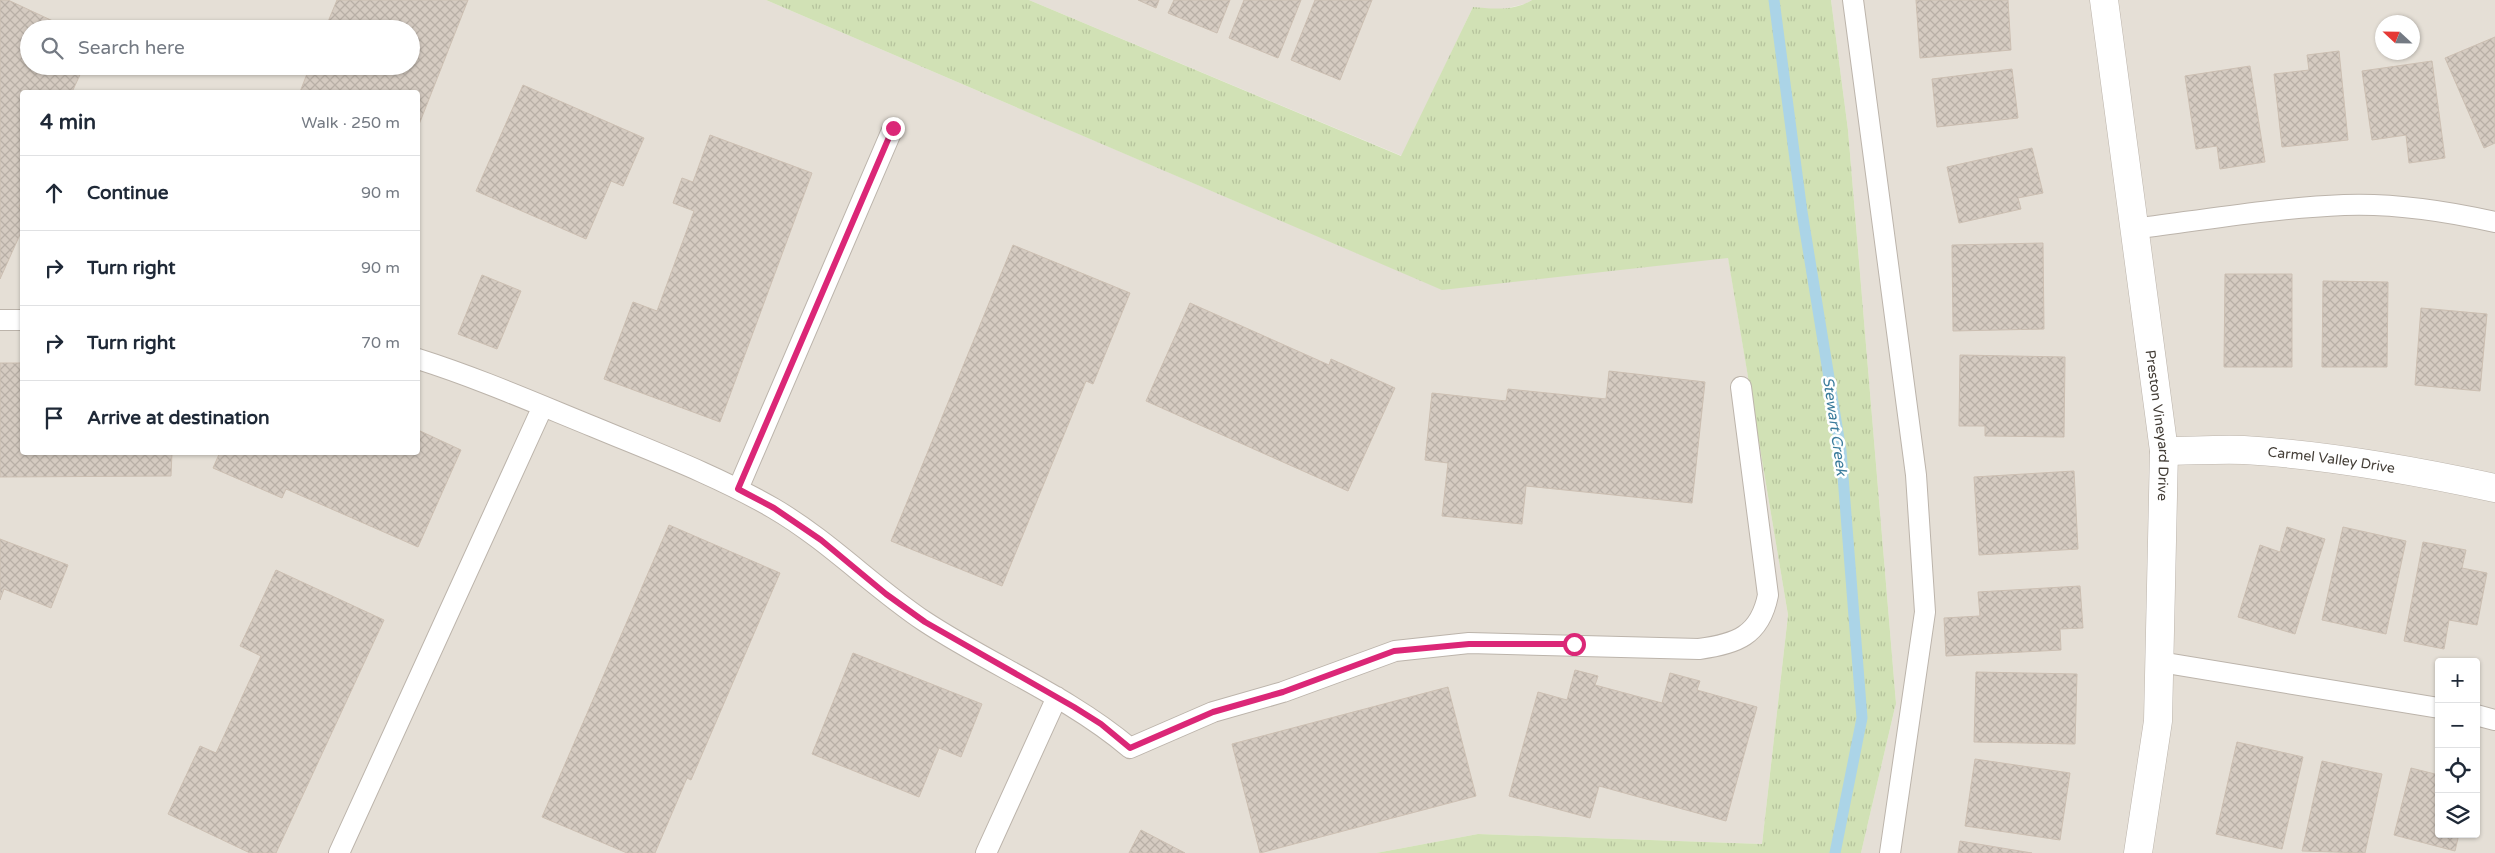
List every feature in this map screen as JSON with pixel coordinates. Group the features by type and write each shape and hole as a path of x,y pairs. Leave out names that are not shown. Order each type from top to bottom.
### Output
{"street":[{"name":"Preston Vineyard Drive","path":"2104,0 2164,451 2158,721 2138,853"},
{"name":"Carmel Valley Drive","path":"2164,451 2243,450 2353,461 2424,472 2495,488"}],"lane":[{"path":"1853,0 1916,475 1925,612 1890,853"},
{"path":"738,489 893,128"},
{"path":"2133,229 2289,209 2346,205 2408,208 2459,214 2495,222"},
{"path":"0,320 20,320"},
{"path":"420,360 464,373 711,475 774,508 821,540 886,594 925,622 1101,724 1130,748 1213,712 1283,692 1394,651 1469,644 1699,649 1727,645 1742,638 1759,619 1766,607 1768,595 1741,387"},
{"path":"339,853 543,406"},
{"path":"2160,662 2435,707"},
{"path":"986,853 1057,697"},
{"path":"2480,715 2495,720"}],"shaded area":[{"path":"0,0 766,0 1441,289 1728,257 1788,615 1762,844 1478,834 1376,853 0,853"},
{"path":"1029,0 1532,0 1525,4 1499,10 1473,7 1402,156"},
{"path":"1831,0 2495,0 2495,853 1861,853 1896,703 1848,130"}],"green space":[{"path":"766,0 1029,0 1401,156 1473,7 1511,8 1532,0 1831,0 1848,130 1896,703 1861,853 1376,853 1478,834 1762,844 1788,615 1728,258 1442,290"}],"building":[{"path":"0,0 8,0 51,20 20,20 20,75 80,75 73,90 20,90 20,234 0,279"},
{"path":"337,0 468,0 420,122 420,90 301,90 307,75 420,75 420,20 329,20"},
{"path":"1138,0 1159,0 1156,8"},
{"path":"1174,0 1230,0 1217,33 1168,13"},
{"path":"1244,0 1301,0 1278,58 1229,38"},
{"path":"1315,0 1372,0 1340,80 1291,60"},
{"path":"1916,0 2008,0 2011,50 1920,58"},
{"path":"2495,37 2495,143 2484,148 2445,58"},
{"path":"2339,51 2348,140 2282,147 2274,74 2309,70 2307,55"},
{"path":"2432,61 2445,158 2409,163 2406,135 2372,140 2362,71"},
{"path":"2250,66 2265,162 2220,169 2217,146 2196,149 2185,76"},
{"path":"2012,69 2018,118 1937,127 1932,79"},
{"path":"523,85 644,138 623,186 611,181 586,239 476,191"},
{"path":"710,135 812,173 720,422 604,379 633,302 657,311 694,211 673,203 682,178 693,182"},
{"path":"2032,148 2043,193 2018,198 2021,209 1959,223 1947,167"},
{"path":"2043,243 2044,329 1953,331 1952,245"},
{"path":"1013,245 1130,293 1093,384 1086,381 1002,586 891,541"},
{"path":"2225,274 2292,274 2292,367 2224,367"},
{"path":"482,275 521,291 497,349 458,334"},
{"path":"2323,281 2388,282 2387,367 2322,367"},
{"path":"1190,303 1329,365 1331,359 1395,388 1348,491 1146,401"},
{"path":"2421,308 2487,314 2480,391 2415,385"},
{"path":"1960,355 2065,357 2064,437 1985,436 1985,426 1959,426"},
{"path":"0,363 20,363 20,455 172,455 171,476 0,477"},
{"path":"1609,371 1705,382 1692,503 1526,486 1522,524 1442,516 1448,463 1425,460 1432,393 1506,401 1508,389 1606,399"},
{"path":"420,431 461,450 418,547 286,489 282,498 213,468 219,455 420,455"},
{"path":"2074,471 2078,549 1979,555 1974,477"},
{"path":"669,525 780,573 691,780 687,778 655,853 627,853 542,817"},
{"path":"2287,527 2325,539 2295,634 2238,617 2260,545 2280,552"},
{"path":"2343,527 2406,541 2386,634 2322,620"},
{"path":"0,539 68,565 51,608 4,589 0,600"},
{"path":"2423,542 2466,550 2462,568 2487,573 2477,625 2449,620 2444,649 2404,641"},
{"path":"276,570 384,620 276,853 250,853 168,814 200,746 216,753 261,656 240,646"},
{"path":"2080,586 2083,628 2060,629 2061,650 1946,656 1944,618 1980,616 1978,592"},
{"path":"853,653 982,704 961,757 939,748 919,797 812,754"},
{"path":"1575,670 1598,676 1595,685 1662,703 1670,673 1700,681 1697,690 1757,707 1726,821 1599,786 1590,818 1509,796 1538,692 1567,700"},
{"path":"1976,672 2077,674 2075,744 1974,742"},
{"path":"1448,687 1476,796 1260,853 1232,744"},
{"path":"2237,742 2303,757 2282,849 2216,834"},
{"path":"1975,759 2070,773 2060,840 1965,826"},
{"path":"2322,761 2382,774 2365,853 2302,851"},
{"path":"2411,768 2435,774 2435,838 2458,838 2455,851 2394,835"},
{"path":"1141,830 1185,853 1129,853"},
{"path":"1960,841 2032,853 1958,853"}],"waterway":[{"name":"Stewart Creek","path":"1774,0 1802,212 1841,451 1862,718 1835,853"}],"route":[{"path":"893,128 738,489 774,508 821,540 843,556 886,594 925,622 1037,684 1101,724 1130,748 1161,737 1213,712 1283,692 1370,662 1394,651 1437,645 1574,644"}]}
